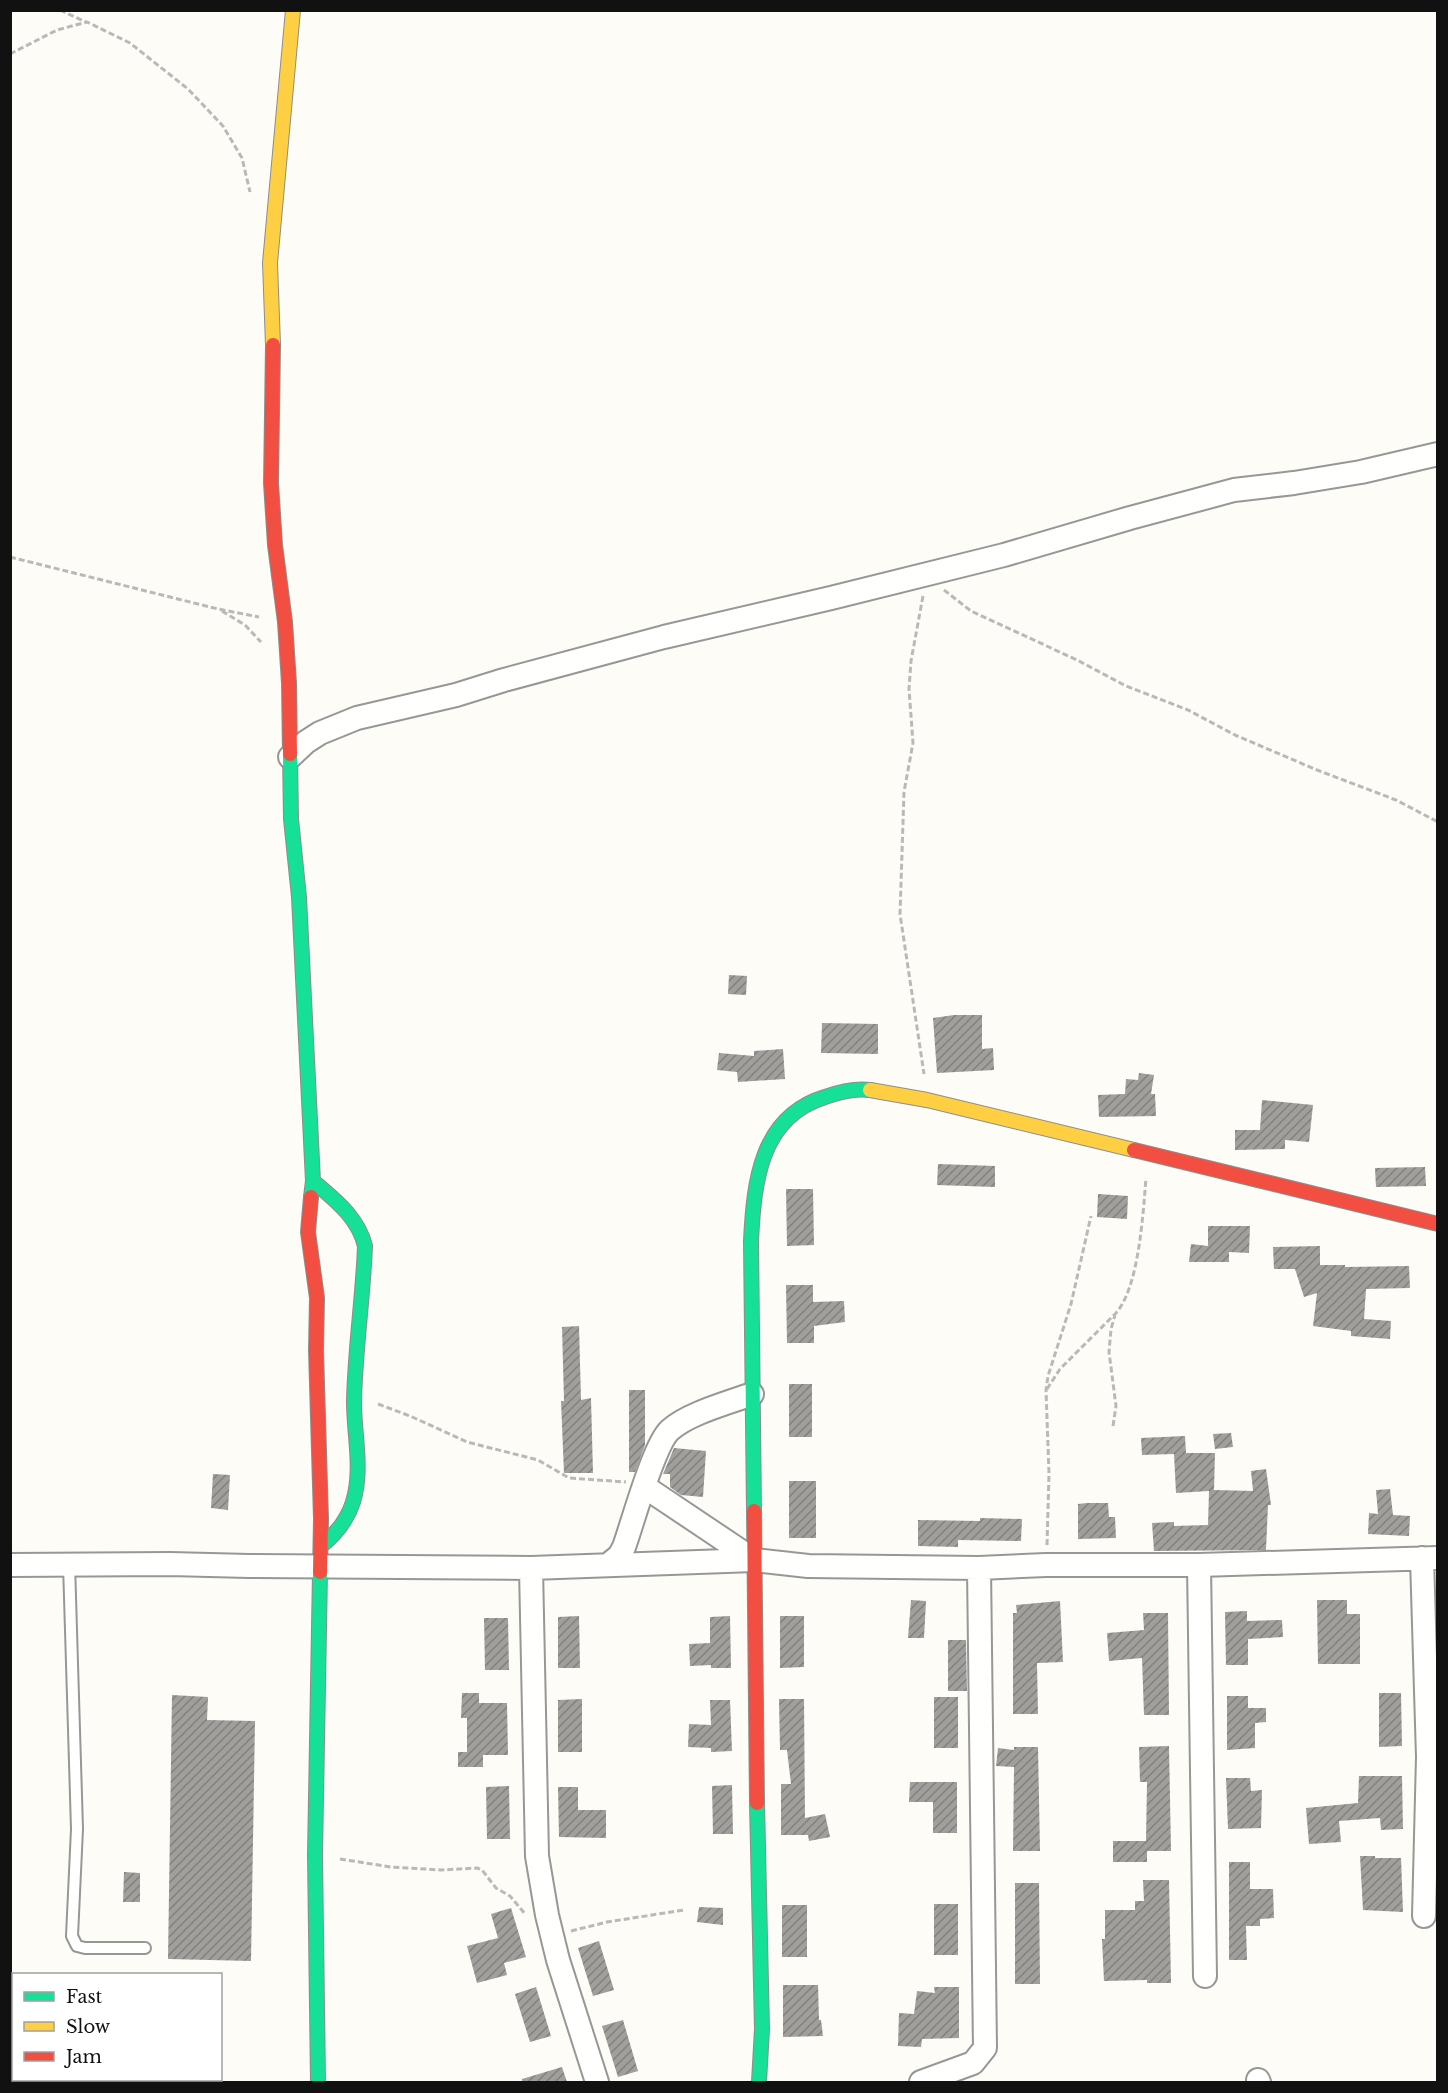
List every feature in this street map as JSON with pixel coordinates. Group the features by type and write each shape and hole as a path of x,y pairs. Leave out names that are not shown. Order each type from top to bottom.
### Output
{"street":[{"path":"293,10 270,263 273,348 272,506 274,545 285,622 289,683 291,819 299,897 313,1181 308,1232 317,1298 320,1556 315,1855 318,2082"},
{"path":"290,757 320,733 357,718 456,695 664,636 1005,555 1234,490 1361,472 1437,454"},
{"path":"759,2082 762,2029 757,1852 758,1694 750,1290 753,1197 760,1166 779,1126 798,1109 814,1100 839,1092 866,1089 927,1100 1437,1224"},
{"path":"313,1181 342,1207 364,1235 365,1264 354,1398 357,1484 345,1521 320,1556"},
{"path":"609,1564 624,1546 659,1448 671,1429 691,1418 752,1394"},
{"path":"645,1487 754,1560"},
{"path":"10,1565 320,1556 531,1568 754,1560 808,1566 980,1568 1430,1558 1424,1916"},
{"path":"1199,1564 1205,1976"},
{"path":"531,1568 537,1856 549,1926 558,1960 597,2082"},
{"path":"921,2082 973,2063 985,2048 980,1568"}],"lane":[{"path":"69,1564 77,1829 72,1936 77,1946 85,1948 145,1948"}],"path":[{"path":"60,10 130,43 160,65 211,111 242,158 251,198"},
{"path":"10,54 57,30 87,22"},
{"path":"10,557 218,609 285,622"},
{"path":"930,574 955,600 988,620 1077,660 1126,686 1188,710 1235,735 1317,770 1396,800 1437,822"},
{"path":"927,1100 919,1029 900,914 904,792 913,744 909,689 911,661 930,574"},
{"path":"218,609 245,625 266,648"},
{"path":"1113,1426 1116,1406 1109,1352 1111,1329 1116,1313 1130,1287 1135,1267 1148,1153"},
{"path":"1046,1565 1049,1474 1046,1390 1048,1376 1071,1304 1091,1216"},
{"path":"1046,1390 1060,1369 1116,1313"},
{"path":"354,1398 386,1406 467,1442 538,1460 569,1478 588,1481 623,1481 645,1487"},
{"path":"315,1855 391,1867 441,1870 477,1868 482,1870 496,1887 510,1896 526,1915 535,1917 549,1926 607,1922 684,1910"}],"building":[{"path":"729,975 747,976 746,995 728,994"},
{"path":"982,1015 982,1049 993,1048 994,1070 937,1073 933,1018"},
{"path":"822,1023 878,1024 878,1054 821,1053"},
{"path":"783,1049 785,1079 738,1082 737,1072 717,1070 719,1053 754,1056 754,1051"},
{"path":"1139,1073 1154,1075 1151,1094 1155,1094 1156,1116 1099,1117 1098,1095 1125,1094 1126,1079 1138,1080"},
{"path":"1262,1100 1313,1105 1309,1142 1285,1140 1285,1149 1235,1150 1235,1130 1260,1130"},
{"path":"938,1164 995,1166 995,1187 937,1185"},
{"path":"1425,1167 1426,1186 1376,1187 1375,1168"},
{"path":"786,1189 813,1189 814,1245 787,1246"},
{"path":"1098,1194 1128,1196 1127,1219 1097,1217"},
{"path":"1208,1226 1250,1226 1249,1253 1229,1252 1229,1262 1189,1262 1191,1244 1208,1246"},
{"path":"1320,1246 1320,1265 1409,1266 1410,1288 1366,1289 1364,1319 1391,1321 1390,1339 1351,1336 1351,1331 1313,1326 1317,1293 1304,1297 1295,1269 1274,1269 1273,1247"},
{"path":"786,1285 813,1285 813,1302 844,1301 845,1322 814,1326 814,1343 787,1343"},
{"path":"579,1326 581,1400 591,1398 593,1473 564,1473 561,1401 564,1401 562,1327"},
{"path":"789,1384 812,1384 812,1437 789,1437"},
{"path":"629,1390 645,1390 645,1445 635,1472 629,1472"},
{"path":"1231,1433 1233,1447 1215,1449 1213,1434"},
{"path":"1185,1436 1186,1453 1215,1453 1214,1490 1253,1491 1251,1471 1266,1469 1271,1505 1268,1505 1266,1550 1154,1551 1152,1523 1174,1522 1174,1526 1208,1525 1209,1491 1176,1493 1174,1454 1142,1455 1141,1438"},
{"path":"674,1448 706,1451 703,1497 681,1495 670,1487 670,1474 663,1474"},
{"path":"213,1474 230,1475 228,1510 211,1508"},
{"path":"789,1481 816,1481 816,1538 789,1538"},
{"path":"1390,1489 1393,1515 1410,1516 1409,1536 1368,1534 1369,1513 1378,1514 1376,1490"},
{"path":"1108,1503 1109,1517 1115,1517 1116,1538 1078,1539 1078,1504"},
{"path":"980,1518 1022,1519 1021,1541 958,1540 958,1547 918,1546 918,1520 980,1521"},
{"path":"911,1600 926,1601 924,1638 908,1638"},
{"path":"1317,1600 1347,1600 1347,1614 1360,1614 1360,1664 1318,1664"},
{"path":"1060,1601 1063,1662 1037,1663 1038,1714 1013,1714 1013,1613 1017,1613 1016,1605"},
{"path":"1247,1611 1247,1621 1282,1620 1283,1637 1248,1639 1248,1665 1226,1665 1225,1612"},
{"path":"1143,1613 1168,1613 1169,1715 1144,1715 1142,1658 1109,1661 1107,1633 1144,1630"},
{"path":"579,1616 580,1668 558,1668 558,1617"},
{"path":"730,1616 731,1668 711,1668 711,1665 690,1666 689,1644 710,1643 710,1617"},
{"path":"780,1616 804,1616 804,1667 780,1668"},
{"path":"484,1618 508,1618 509,1670 485,1670"},
{"path":"948,1640 966,1640 967,1691 948,1691"},
{"path":"462,1693 479,1693 479,1703 507,1703 508,1755 483,1755 483,1767 458,1767 458,1752 467,1752 467,1718 461,1718"},
{"path":"1379,1693 1401,1693 1402,1746 1379,1747"},
{"path":"172,1695 208,1697 207,1720 255,1721 251,1961 168,1959"},
{"path":"1227,1696 1248,1696 1248,1708 1266,1708 1266,1722 1255,1723 1255,1748 1227,1750"},
{"path":"934,1697 958,1697 958,1748 934,1748"},
{"path":"582,1699 582,1752 558,1752 558,1700"},
{"path":"779,1699 804,1699 805,1818 825,1814 830,1837 809,1841 808,1835 781,1835 781,1784 791,1784 787,1750 780,1750"},
{"path":"710,1700 730,1700 732,1751 711,1752 711,1748 688,1747 689,1724 711,1725"},
{"path":"1169,1746 1171,1851 1147,1851 1147,1862 1113,1862 1113,1841 1146,1841 1147,1782 1140,1782 1139,1747"},
{"path":"1014,1747 1038,1747 1040,1851 1013,1851 1014,1767 996,1766 998,1748 1014,1750"},
{"path":"1359,1776 1402,1776 1403,1829 1381,1830 1380,1818 1339,1821 1341,1842 1309,1844 1306,1808 1358,1803"},
{"path":"1226,1778 1250,1778 1251,1791 1262,1790 1261,1828 1228,1829"},
{"path":"910,1782 957,1782 957,1833 933,1833 933,1802 909,1802"},
{"path":"732,1785 733,1834 713,1834 712,1786"},
{"path":"509,1786 510,1839 487,1839 486,1787"},
{"path":"558,1787 578,1787 578,1810 606,1810 606,1838 559,1837"},
{"path":"1360,1856 1401,1858 1403,1912 1363,1910"},
{"path":"1229,1862 1250,1862 1250,1889 1273,1889 1274,1918 1260,1919 1260,1926 1246,1926 1247,1960 1229,1960"},
{"path":"124,1872 140,1873 140,1902 123,1902"},
{"path":"1143,1880 1169,1880 1171,1983 1147,1983 1147,1980 1104,1981 1102,1939 1105,1939 1105,1910 1135,1910 1135,1901 1144,1901"},
{"path":"1015,1883 1039,1883 1040,1984 1015,1984"},
{"path":"934,1904 958,1904 958,1955 934,1955"},
{"path":"782,1905 807,1905 807,1957 782,1957"},
{"path":"699,1907 723,1908 723,1925 697,1922"},
{"path":"511,1908 526,1957 504,1963 507,1975 477,1983 467,1946 498,1938 491,1914"},
{"path":"599,1941 614,1990 593,1996 578,1948"},
{"path":"783,1985 818,1985 819,2020 821,2020 823,2036 783,2037"},
{"path":"536,1987 551,2036 530,2042 515,1994"},
{"path":"934,1987 959,1987 959,2038 922,2039 921,2047 898,2046 899,2013 914,2014 917,1991 935,1993"},
{"path":"623,2020 638,2071 618,2077 602,2026"},
{"path":"562,2067 567,2082 522,2082 522,2079"}],"traffic: fast":[{"path":"290,754 291,819 299,897 313,1181 311,1197"},
{"path":"754,1511 751,1241 759,1175 765,1154 774,1136 786,1120 803,1107 825,1097 841,1092 870,1090"},
{"path":"313,1181 351,1218 365,1246 354,1402 358,1465 356,1490 351,1509 344,1521 321,1546"},
{"path":"318,2082 315,1855 320,1572"},
{"path":"757,1803 762,2029 759,2082"}],"traffic: slow":[{"path":"273,345 270,263 293,10"},
{"path":"870,1090 927,1100 1134,1150"}],"traffic: jam":[{"path":"273,345 271,483 275,545 285,622 290,754"},
{"path":"1134,1150 1438,1224"},
{"path":"311,1197 308,1232 317,1298 320,1572"},
{"path":"754,1511 757,1803"}]}
